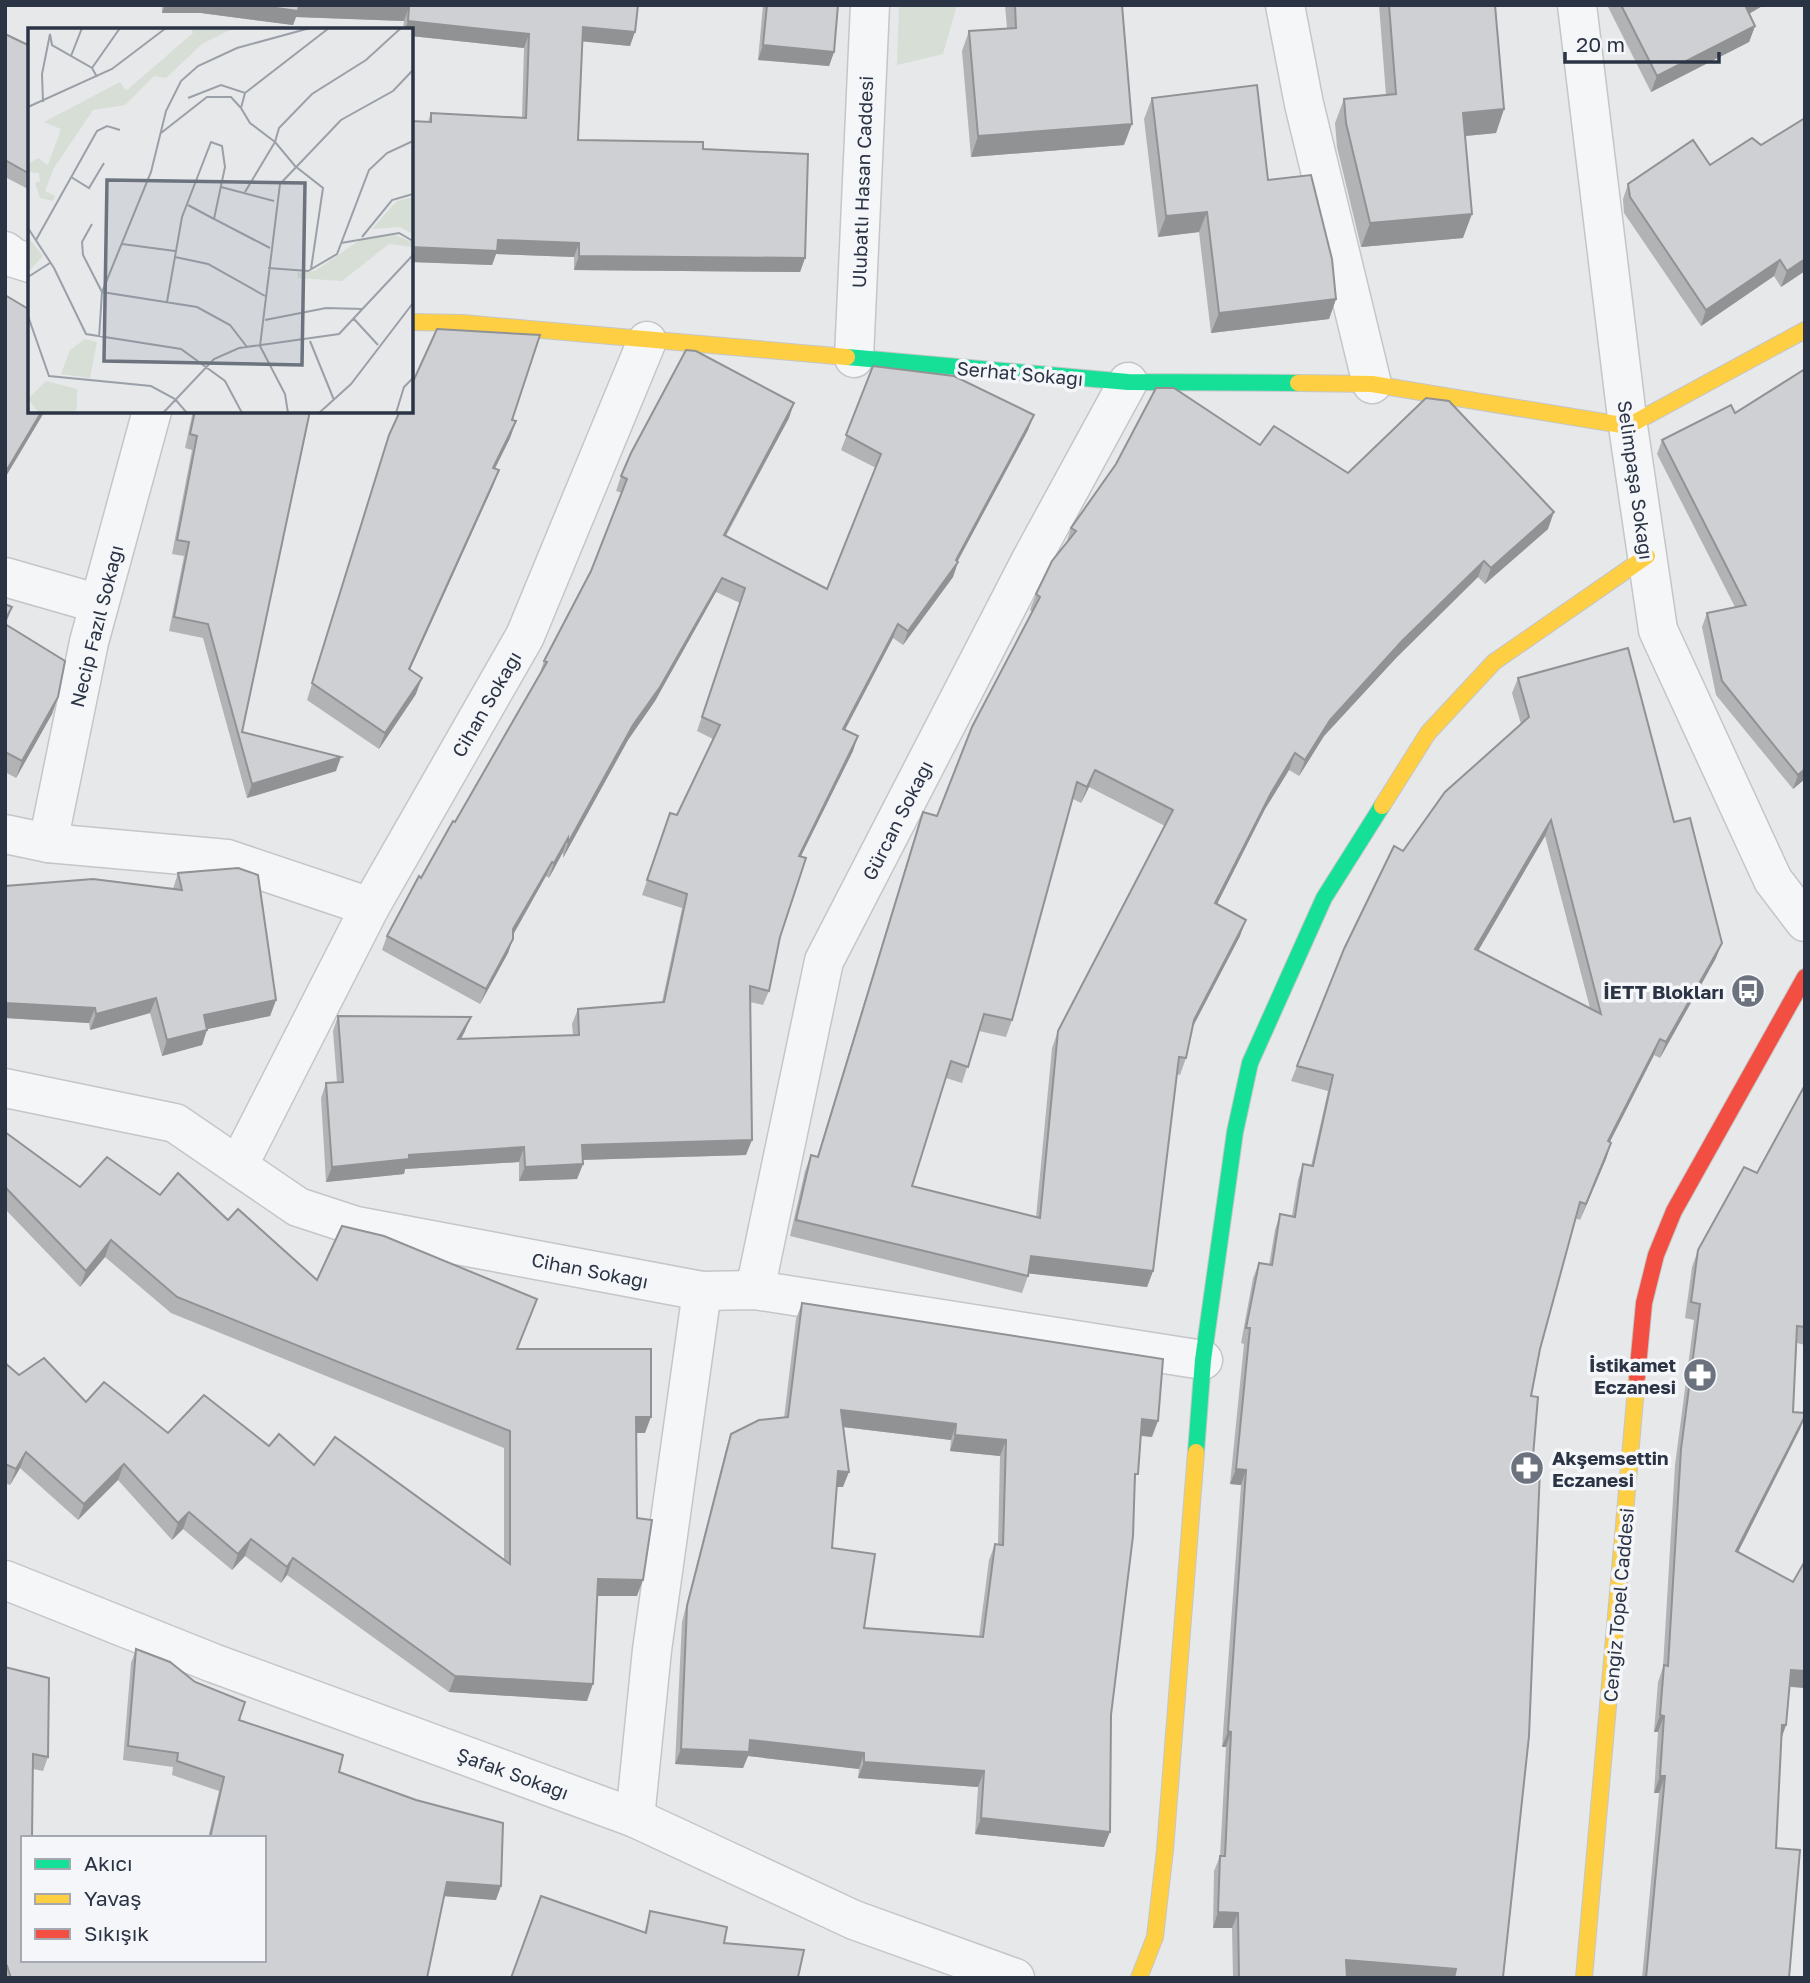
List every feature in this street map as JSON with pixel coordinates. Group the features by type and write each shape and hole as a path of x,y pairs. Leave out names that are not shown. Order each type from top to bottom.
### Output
{"street":[{"name":"Ulubatlı Hasan Caddesi","path":"855,358 870,5"},
{"path":"1286,5 1304,104 1372,384"},
{"name":"Selimpaşa Sokağı","path":"1577,5 1628,426 1658,630 1773,880 1805,922"},
{"path":"5,251 14,258 28,262"},
{"name":"Serhat Sokağı","path":"413,322 463,323 1128,382 1372,384 1628,426"},
{"path":"1628,426 1805,330"},
{"name":"Cihan Sokağı","path":"238,1166 370,907 525,636 648,341"},
{"name":"Gürcan Sokağı","path":"755,1290 824,961 1031,560 1128,382"},
{"name":"Necip Fazıl Sokağı","path":"48,842 99,604 151,413"},
{"path":"1139,1978 1155,1937 1165,1850 1185,1557 1203,1360 1234,1132 1250,1063 1324,898 1428,733 1494,662 1647,556"},
{"path":"5,577 99,604"},
{"path":"5,834 48,842 227,859 370,907"},
{"name":"Cengiz Topel Caddesi","path":"1584,1978 1644,1303 1656,1255 1674,1211 1805,977"},
{"name":"Cihan Sokağı","path":"5,1088 175,1123 298,1207 356,1226 702,1291 755,1290 1203,1360"},
{"path":"635,1818 654,1637 702,1291"},
{"name":"Şafak Sokağı","path":"5,1580 213,1662 635,1818 853,1920 1015,1978"}],"shaded area":[{"path":"899,5 957,5 943,54 897,65"}],"building":[{"path":"255,5 299,5 298,11"},
{"path":"354,5 638,5 635,32 583,27 578,140 703,142 703,149 808,154 805,258 579,256 579,243 498,240 497,251 413,247 413,121 431,122 431,113 526,118 529,34 408,21 409,7"},
{"path":"767,5 838,5 834,52 763,45"},
{"path":"1015,5 1122,5 1132,124 978,136 969,31 1016,28"},
{"path":"1389,5 1495,5 1504,109 1463,113 1472,214 1370,223 1346,123 1344,99 1396,94"},
{"path":"1621,5 1745,5 1755,26 1657,76"},
{"path":"5,34 28,45 28,173 5,160"},
{"path":"1257,85 1268,180 1311,175 1332,259 1336,299 1219,313 1207,212 1166,216 1152,98"},
{"path":"1805,118 1805,259 1787,271 1780,260 1706,310 1630,197 1628,184 1693,140 1710,165 1752,138 1761,145"},
{"path":"5,295 28,309 28,413 41,413 5,473"},
{"path":"437,329 540,335 512,420 516,421 493,468 499,470 409,669 422,678 385,733 312,683 389,435 399,413 413,413 413,382"},
{"path":"686,350 696,351 794,403 724,535 827,589 881,454 846,435 873,366 954,376 1034,415 956,560 958,562 908,631 898,624 843,729 858,736 799,856 806,858 780,937 769,991 750,986 752,1140 582,1145 583,1164 525,1167 524,1147 409,1155 409,1159 332,1167 326,1083 343,1082 338,1016 471,1017 458,1039 579,1035 578,1009 664,1002 687,894 647,880 670,813 677,815 720,725 702,717 745,588 722,578 660,687 633,725 568,843 568,838 513,929 513,939 486,989 387,936 419,876 421,878 453,821 455,822 547,662 544,661 591,571 627,479 621,476 631,453"},
{"path":"1805,369 1805,769 1798,775 1722,681 1707,613 1746,605 1662,440 1731,405 1735,413"},
{"path":"1156,388 1174,388 1260,445 1274,426 1348,473 1426,398 1449,401 1554,512 1491,568 1484,561 1402,641 1330,720 1305,760 1295,753 1271,793 1215,903 1246,920 1194,1020 1186,1058 1179,1057 1153,1271 1031,1256 1028,1276 796,1220 811,1155 818,1157 923,812 937,816 972,727 1040,597 1036,594 1052,561 1076,531 1071,528 1116,464","holes":["1095,770 1173,810 1058,1031 1040,1218 912,1186 951,1061 968,1067 984,1014 1012,1020 1077,782 1087,787"]},
{"path":"195,413 310,413 242,732 341,757 252,784 208,624 174,617 189,542 177,540 197,436 190,434"},
{"path":"5,604 12,607 5,620"},
{"path":"5,624 65,661 58,697 22,761 5,752"},
{"path":"1628,648 1674,822 1690,818 1722,943 1666,1042 1660,1039 1608,1141 1611,1143 1586,1204 1580,1202 1540,1349 1531,1396 1538,1397 1532,1468 1540,1469 1529,1736 1503,1977 1454,1978 1456,1969 1346,1960 1347,1978 1239,1978 1238,1913 1218,1912 1220,1856 1225,1856 1231,1732 1228,1731 1246,1470 1236,1469 1250,1328 1246,1328 1259,1263 1272,1265 1280,1214 1295,1217 1303,1164 1313,1166 1333,1075 1297,1066 1344,949 1394,846 1403,851 1445,792 1529,717 1518,678","holes":["1551,820 1601,1014 1475,949"]},
{"path":"238,868 258,875 276,1000 204,1015 207,1030 167,1040 156,998 96,1014 95,1008 5,1003 5,886 93,879 182,890 178,873"},
{"path":"1805,1085 1805,1327 1797,1326 1793,1412 1805,1413 1805,1416 1736,1551 1793,1582 1805,1561 1805,1671 1791,1670 1786,1725 1782,1725 1776,1848 1800,1850 1789,1978 1646,1978 1665,1776 1660,1776 1664,1716 1660,1715 1664,1665 1668,1666 1681,1449 1700,1304 1691,1302 1698,1250 1744,1167 1757,1173"},
{"path":"5,1132 80,1187 107,1157 160,1195 178,1173 228,1220 238,1209 317,1280 342,1226 384,1236 537,1299 517,1349 651,1349 651,1417 636,1417 637,1518 652,1520 643,1580 598,1579 593,1684 455,1676 293,1558 287,1567 251,1539 238,1554 189,1512 178,1523 124,1464 84,1504 26,1452 16,1469 5,1464 5,1363 19,1375 44,1358 86,1402 104,1382 168,1433 204,1395 269,1446 279,1434 314,1465 335,1437 510,1564 510,1431 177,1297 111,1240 86,1271 5,1187"},
{"path":"802,1303 1163,1359 1158,1421 1142,1419 1138,1474 1135,1474 1133,1536 1111,1715 1110,1832 981,1818 984,1771 864,1762 864,1753 750,1740 749,1752 681,1749 687,1606 731,1434 759,1420 788,1417","holes":["841,1410 956,1424 955,1435 1006,1440 1003,1545 995,1544 983,1637 864,1628 875,1554 832,1548 838,1471 849,1472"]},
{"path":"136,1649 170,1662 195,1682 245,1702 239,1720 343,1755 339,1772 416,1800 503,1823 501,1886 447,1882 427,1978 11,1978 7,1966 5,1967 5,1667 49,1678 48,1757 33,1754 32,1836 21,1836 21,1962 266,1962 266,1836 210,1836 224,1777 177,1761 178,1753 128,1746"},
{"path":"541,1896 646,1933 650,1911 727,1927 724,1943 804,1950 798,1977 511,1978"}],"traffic: fast":[{"path":"847,357 1128,382 1298,383"},
{"path":"1196,1452 1203,1360 1235,1132 1250,1063 1324,898 1382,806"}],"traffic: slow":[{"path":"413,322 463,323 847,357"},
{"path":"1298,383 1372,384 1628,426 1805,330"},
{"path":"1382,806 1428,733 1494,662 1647,556"},
{"path":"1584,1978 1637,1377"},
{"path":"1139,1978 1155,1937 1165,1850 1196,1452"}],"traffic: jam":[{"path":"1637,1377 1644,1303 1656,1255 1674,1211 1805,977"}],"place":[{"name":"İETT Blokları","path":"1748,991"},
{"name":"İstikamet Eczanesi","path":"1700,1375"},
{"name":"Akşemsettin Eczanesi","path":"1527,1468"}]}
